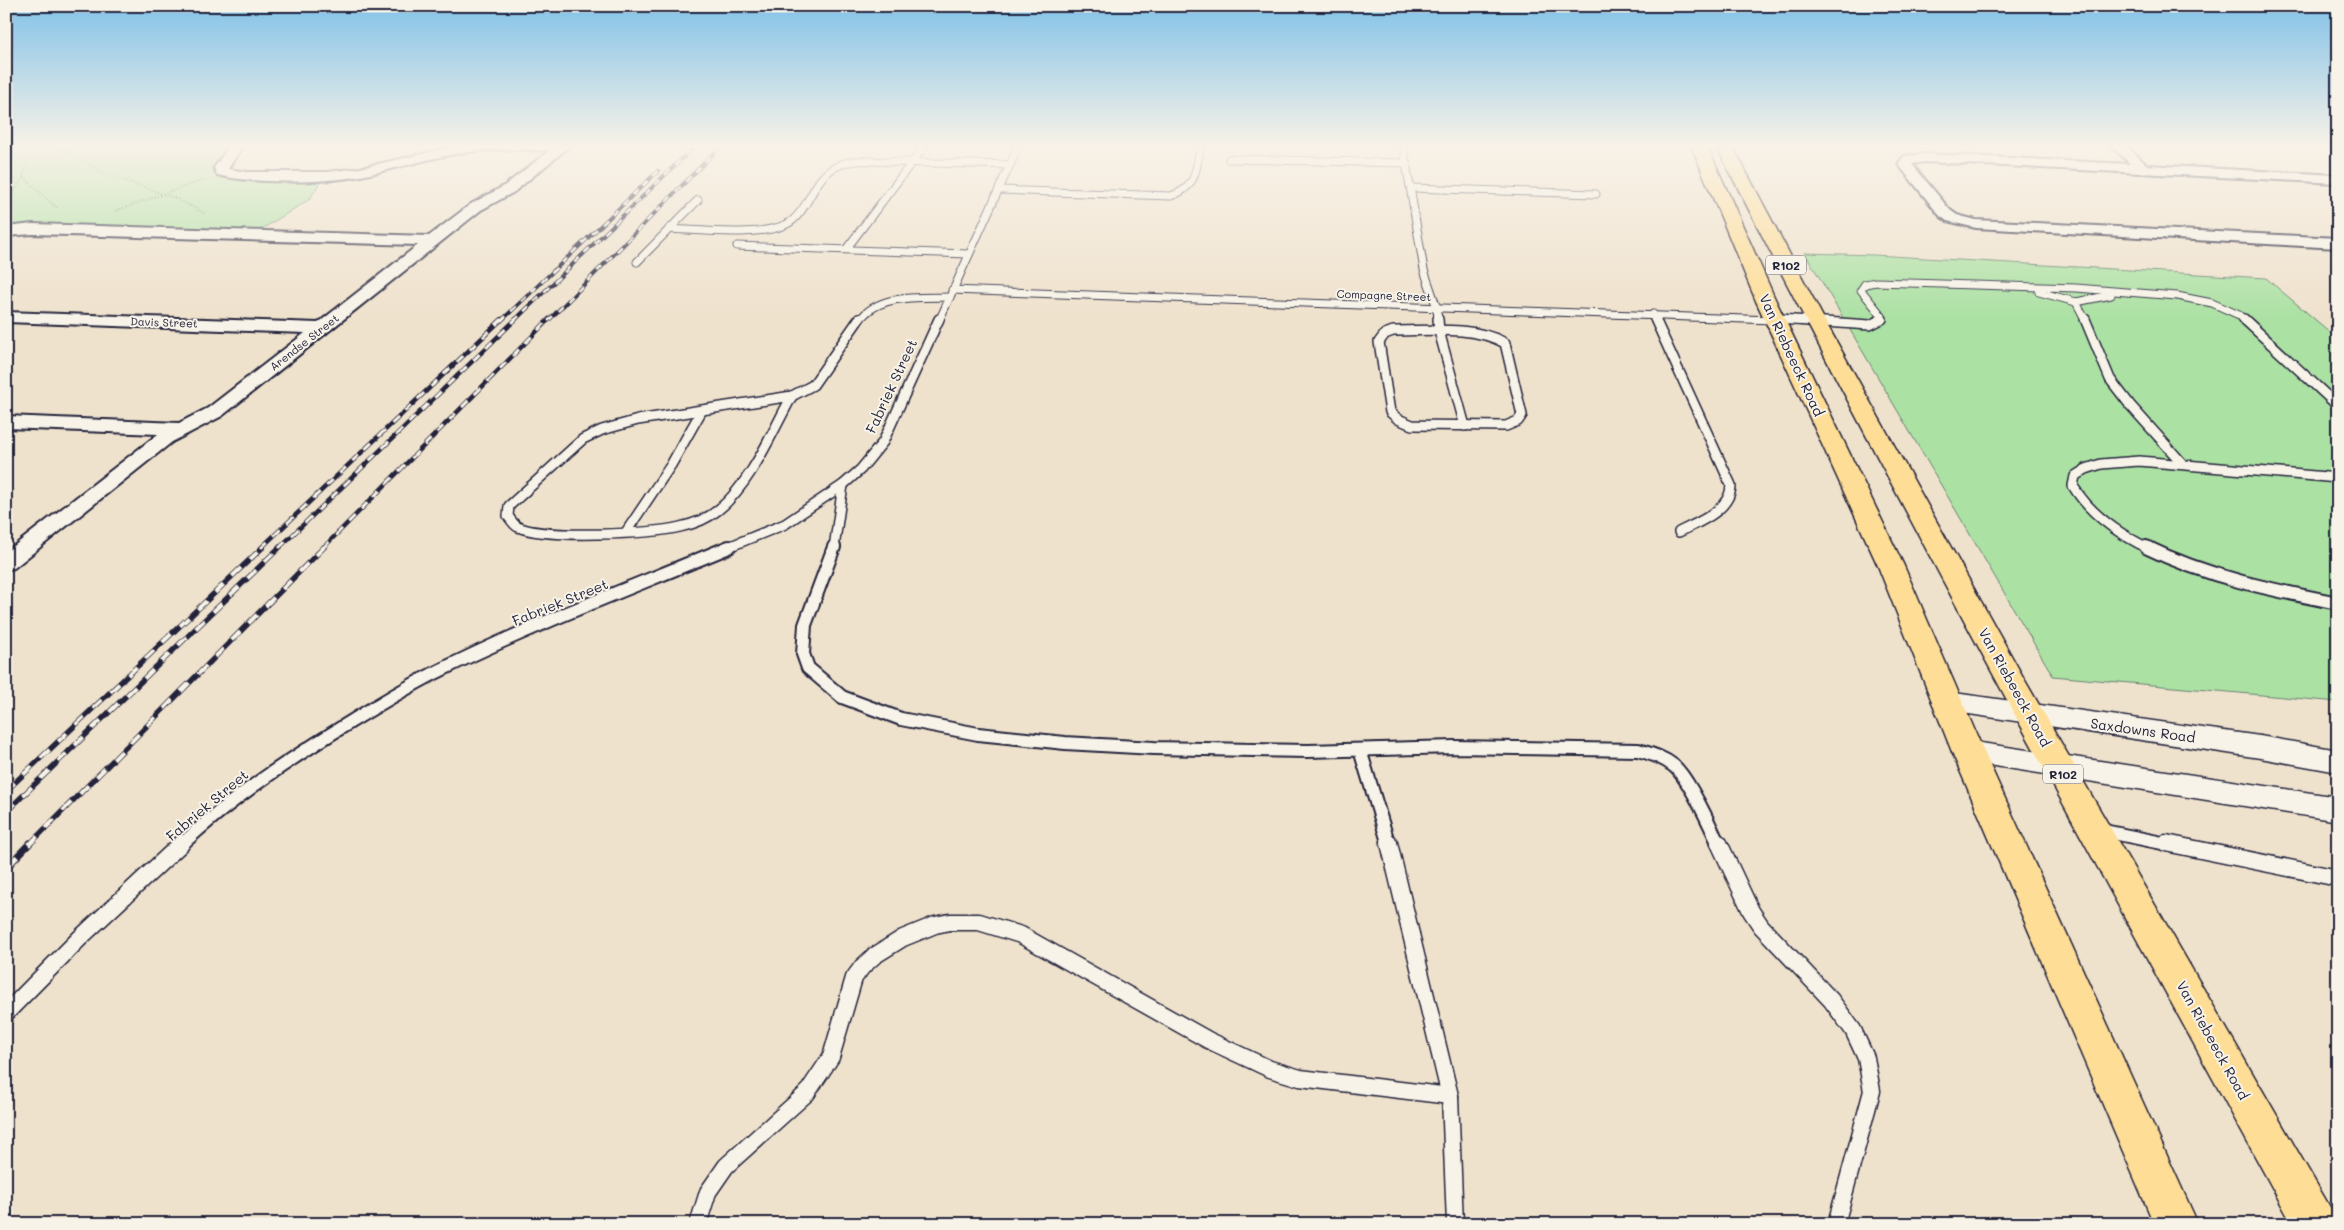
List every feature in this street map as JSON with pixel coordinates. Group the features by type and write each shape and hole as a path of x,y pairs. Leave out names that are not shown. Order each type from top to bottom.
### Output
{"main road":[{"name":"Van Riebeeck Road","path":"1724,202 1775,319 1891,566 1968,752 2176,1224"},
{"name":"Van Riebeeck Road","path":"1754,202 1815,321 2029,714 2316,1224"}],"street":[{"name":"Arendse Street","path":"6,563 165,438 214,412 476,207 485,202"},
{"path":"1936,202 1952,218 1969,223 2338,244"},
{"path":"6,232 33,229 433,241"},
{"name":"Davis Street","path":"11,320 322,328"},
{"path":"6,422 182,429"},
{"name":"Saxdowns Road","path":"1947,702 2260,747 2338,761"},
{"path":"1968,752 2057,764 2338,810"}],"lane":[{"path":"637,262 696,202"},
{"path":"669,229 751,231 774,228 793,221 805,202"},
{"path":"847,248 882,202"},
{"name":"Fabriek Street","path":"6,1013 81,937 210,818 280,765 403,690 440,670 501,642 785,524 843,485 861,468 882,442 993,202"},
{"path":"1413,202 1424,270 1437,308 1439,331 1466,426"},
{"path":"737,246 847,248 969,254"},
{"name":"Compagne Street","path":"792,396 813,385 864,313 882,303 901,298 951,294 1653,314 1855,324 1878,323 1882,320 1882,316 1861,290 1865,284 2022,288"},
{"path":"2022,288 2177,296 2229,309 2239,315 2338,406"},
{"path":"2022,288 2076,302 2123,292"},
{"path":"2076,302 2090,328 2110,378 2130,405 2182,463"},
{"path":"1653,314 1731,485 1730,497 1723,504 1707,517 1679,532"},
{"path":"1393,331 1439,331 1488,335 1505,343 1522,415 1521,418 1506,426 1412,425 1398,419 1390,412 1379,342 1382,337 1393,331"},
{"path":"792,396 746,476 723,506 706,518 676,528 653,532 544,532 520,528 508,516 509,506 583,439 602,430 638,420 792,396"},
{"path":"626,532 674,460 702,410"},
{"path":"2338,478 2182,463 2139,461 2102,464 2086,469 2075,476 2072,486 2082,502 2105,521 2140,546 2178,563 2222,578 2338,603"},
{"path":"843,485 834,552 802,634 802,652 809,669 817,679 856,703 900,720 943,729 1077,745 1281,751 1430,747 1626,749 1638,750 1660,757 1675,767 1685,780 1718,840 1751,912 1761,926 1831,1000 1853,1030 1866,1058 1872,1091 1836,1224"},
{"path":"1360,750 1393,858 1450,1096 1455,1224"},
{"path":"2094,829 2338,878"},
{"path":"698,1224 708,1192 726,1166 807,1093 831,1057 854,978 860,966 908,936 931,926 962,921 990,923 1020,935 1208,1040 1270,1070 1300,1078 1450,1096"}],"path":[{"path":"51,202 74,224 64,230"},
{"path":"110,212 138,202"},
{"path":"182,202 234,230 226,235"}],"green space":[{"path":"6,202 305,202 257,232 6,228"},
{"path":"1805,253 1874,255 2266,278 2338,339 2338,702 2053,676"}],"railway":[{"path":"501,321 625,202"},
{"path":"514,321 637,202"},
{"path":"548,321 665,202"},
{"path":"261,548 502,319"},
{"path":"279,548 516,319"},
{"path":"323,548 549,319"},
{"path":"6,791 263,547"},
{"path":"6,812 280,547"},
{"path":"29,845 324,547"},
{"path":"6,868 30,843"}]}
